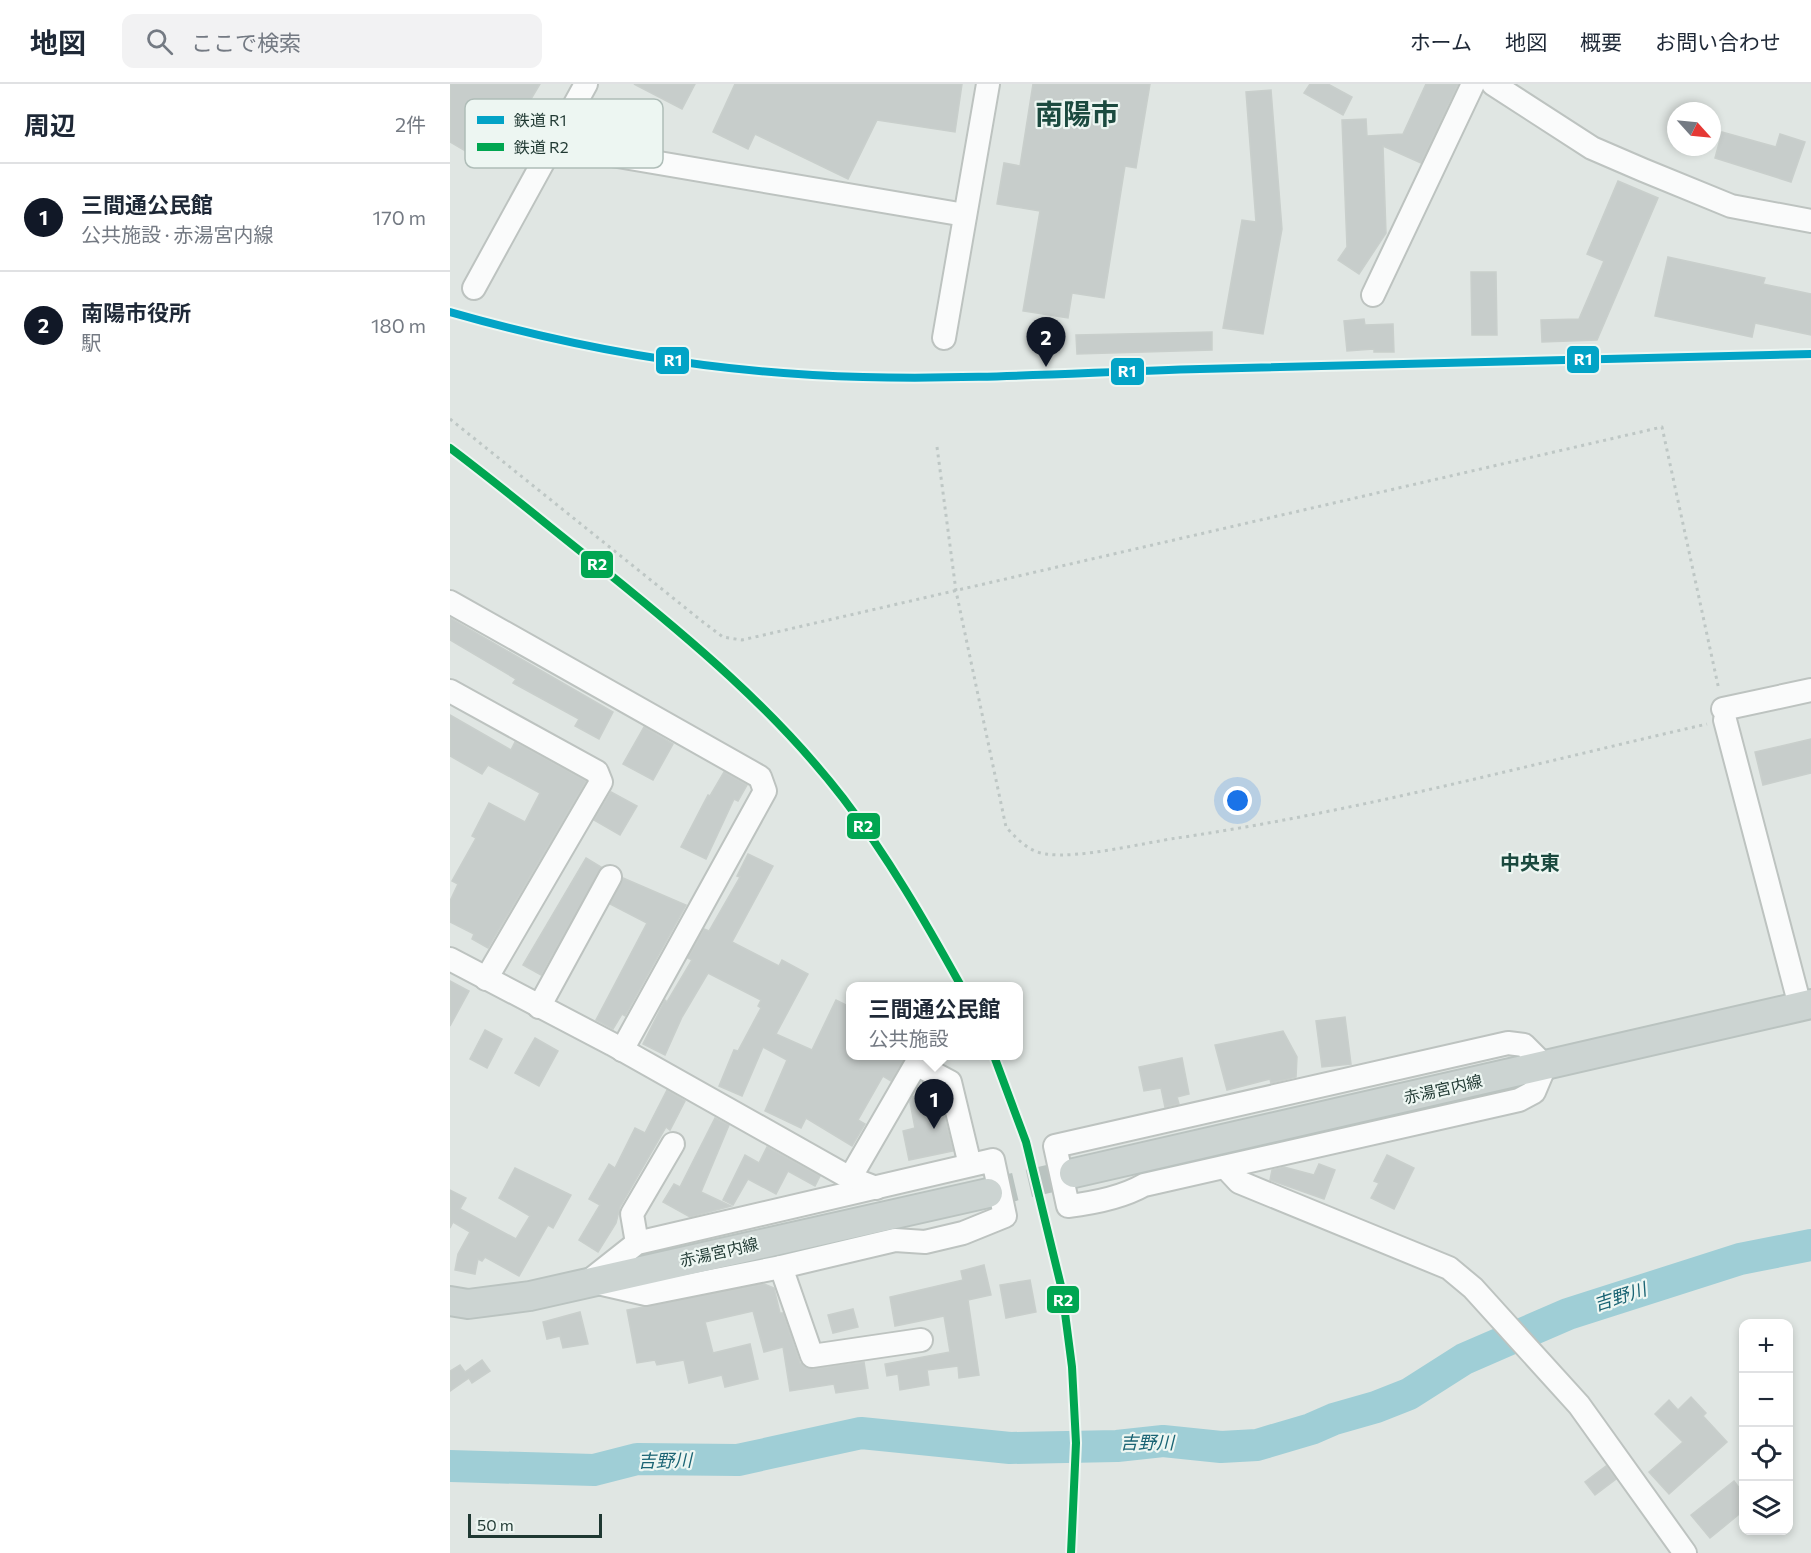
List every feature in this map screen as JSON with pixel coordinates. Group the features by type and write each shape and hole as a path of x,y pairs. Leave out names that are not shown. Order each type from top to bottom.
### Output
{"main road":[{"name":"赤湯宮内線","path":"1074,1173 1805,1005"},
{"name":"赤湯宮内線","path":"450,1301 468,1304 493,1302 988,1192"}],"street":[{"path":"578,99 586,84"},
{"path":"944,338 988,84"},
{"path":"1373,295 1473,84"},
{"path":"1493,84 1592,148 1643,170 1731,207 1811,221"},
{"path":"663,164 965,215"},
{"path":"474,288 541,168"},
{"path":"450,602 760,777 765,791 622,1050"},
{"path":"1805,1005 1724,715 1811,690"},
{"path":"450,691 597,772 600,782 486,979"},
{"path":"539,1007 610,877"},
{"path":"450,959 622,1050 850,1178 876,1188"},
{"path":"1508,1043 1524,1045 1545,1066 1534,1092 1519,1100 1144,1185 1130,1193 1092,1203 1068,1206 1055,1146 1508,1043"},
{"path":"850,1178 916,1064 950,1082 970,1165"},
{"path":"637,1243 632,1214 673,1144"},
{"path":"993,1160 1005,1216 982,1223 963,1233 924,1242 895,1240 781,1267 646,1294 590,1281 637,1243 993,1160"},
{"path":"1225,1167 1239,1182 1449,1268 1473,1288 1579,1405 1685,1553"},
{"path":"781,1267 812,1356 921,1340"}],"path":[{"path":"450,419 723,637 742,640 956,591 1662,427 1724,715 1236,829 1080,853 1046,854 1021,844 1006,827 956,591 937,447"}],"building":[{"path":"450,84 540,84 531,99 465,99 465,151 450,142"},
{"path":"634,84 695,84 682,109"},
{"path":"735,84 962,84 955,132 877,120 848,179 755,134 748,149 713,132"},
{"path":"1033,84 1150,84 1136,168 1125,166 1104,298 1072,293 1068,318 1023,311 1040,211 997,204 1004,163 1020,166"},
{"path":"1310,84 1328,84 1352,97 1343,115 1304,93"},
{"path":"1426,84 1458,84 1421,163 1383,146 1386,233 1359,274 1338,260 1347,247 1342,120 1366,119 1367,136 1403,134"},
{"path":"1271,90 1282,229 1263,334 1223,328 1242,220 1256,222 1246,92"},
{"path":"1722,132 1776,147 1780,134 1805,142 1791,182 1715,158 1721,156"},
{"path":"1618,181 1658,198 1597,340 1542,342 1541,320 1579,319 1604,261 1587,254"},
{"path":"1668,257 1765,278 1763,284 1811,294 1811,335 1755,323 1752,337 1655,316"},
{"path":"1471,272 1496,272 1497,335 1472,335"},
{"path":"1364,319 1365,325 1393,324 1394,352 1374,352 1374,349 1347,351 1344,321"},
{"path":"1212,332 1212,350 1077,354 1076,335"},
{"path":"450,618 613,712 599,739 575,726 579,719 513,683 516,679 450,640"},
{"path":"450,715 511,750 515,742 586,781 488,948 472,939 474,934 450,922 450,901 458,884 452,881 476,838 472,836 489,803 525,822 540,793 488,765 482,774 450,756"},
{"path":"644,727 673,744 653,780 623,764"},
{"path":"1811,739 1811,773 1763,785 1755,752"},
{"path":"724,772 747,785 738,801 734,799 706,859 681,847 708,795 710,796"},
{"path":"611,792 637,806 620,835 594,820"},
{"path":"748,854 773,866 732,942 779,966 782,960 808,974 776,1034 812,1050 836,1000 846,1005 846,1060 904,1060 891,1081 883,1076 858,1120 865,1124 852,1146 806,1118 801,1128 765,1111 787,1060 763,1047 742,1096 719,1086 734,1050 738,1051 761,1008 758,1006 761,1000 708,973 682,1017 665,1055 643,1044 665,1000 667,1002 692,960 688,958 704,929 709,931 740,877 737,876"},
{"path":"586,858 601,867 541,975 523,965"},
{"path":"623,878 686,905 625,1016 622,1014 613,1029 596,1020 647,923 610,904"},
{"path":"450,981 469,991 450,1026"},
{"path":"1345,1017 1351,1064 1322,1067 1316,1021"},
{"path":"485,1030 502,1039 487,1068 470,1059"},
{"path":"1283,1031 1297,1057 1296,1077 1271,1083 1270,1079 1227,1090 1215,1045"},
{"path":"535,1038 558,1051 539,1086 515,1073"},
{"path":"1182,1058 1189,1094 1177,1097 1179,1104 1165,1107 1161,1088 1144,1091 1139,1067"},
{"path":"667,1090 685,1101 670,1130 666,1127 620,1207 616,1223 598,1252 579,1240 600,1205 589,1199 609,1164 615,1168 635,1128 645,1133"},
{"path":"938,1092 953,1151 909,1160 903,1131 915,1128 910,1102 912,1097"},
{"path":"715,1118 729,1125 701,1192 731,1206 690,1217 663,1202 674,1184 680,1187"},
{"path":"767,1147 820,1176 815,1186 788,1171 776,1194 748,1179 733,1205 723,1200 745,1155 759,1163"},
{"path":"1387,1155 1414,1168 1394,1209 1371,1198 1379,1183 1374,1181"},
{"path":"1319,1164 1335,1170 1324,1199 1270,1180 1272,1170 1284,1167 1314,1175"},
{"path":"515,1168 571,1195 553,1228 548,1225 519,1276 485,1257 482,1261 478,1259 475,1274 455,1270 458,1254 470,1232 453,1222 450,1228 450,1190 466,1198 460,1209 516,1239 530,1216 499,1198"},
{"path":"984,1265 991,1295 968,1300 979,1375 959,1378 958,1366 927,1370 929,1385 900,1390 898,1374 887,1376 885,1364 950,1352 944,1316 895,1326 890,1297 963,1280 961,1271"},
{"path":"1030,1280 1036,1312 1006,1318 1000,1285"},
{"path":"764,1284 774,1288 780,1313 783,1313 800,1363 813,1369 864,1362 868,1388 836,1393 834,1384 790,1391 783,1347 764,1352 753,1311 705,1322 713,1353 750,1344 758,1379 725,1387 722,1375 689,1383 684,1360 657,1365 655,1360 637,1363 627,1310"},
{"path":"853,1309 858,1327 833,1333 828,1315"},
{"path":"580,1312 588,1344 563,1348 560,1336 547,1339 543,1322"},
{"path":"482,1360 490,1371 472,1383 469,1378 450,1391 450,1371 460,1365 465,1372"},
{"path":"1691,1397 1706,1413 1703,1416 1727,1442 1669,1494 1649,1472 1683,1442 1655,1414 1669,1400 1678,1410"},
{"path":"1606,1466 1616,1479 1595,1495 1585,1482"},
{"path":"1734,1481 1739,1488 1739,1514 1710,1538 1691,1515"}],"waterway":[{"name":"吉野川","path":"450,1466 594,1470 637,1459 738,1460 861,1433 1010,1448 1117,1446 1163,1441 1221,1447 1257,1445 1311,1429 1409,1394 1464,1359 1568,1314 1740,1259 1811,1245"}],"tunnel":[{"path":"988,1193 1074,1173"}],"rail line":[{"name":"R1","path":"450,312 551,338 655,358 759,371 863,377 989,377 1158,370 1811,354"},
{"name":"R2","path":"450,448 668,622 760,705 789,735 843,798 891,866 959,982"},
{"name":"R2","path":"995,1060 1026,1142 1062,1290 1072,1367 1076,1443 1071,1553"}],"place":[{"name":"南陽市役所","path":"1046,367"},
{"name":"三間通公民館","path":"934,1129"}],"district":[{"name":"南陽市","path":"1077,114"},
{"name":"中央東","path":"1530,863"}]}
